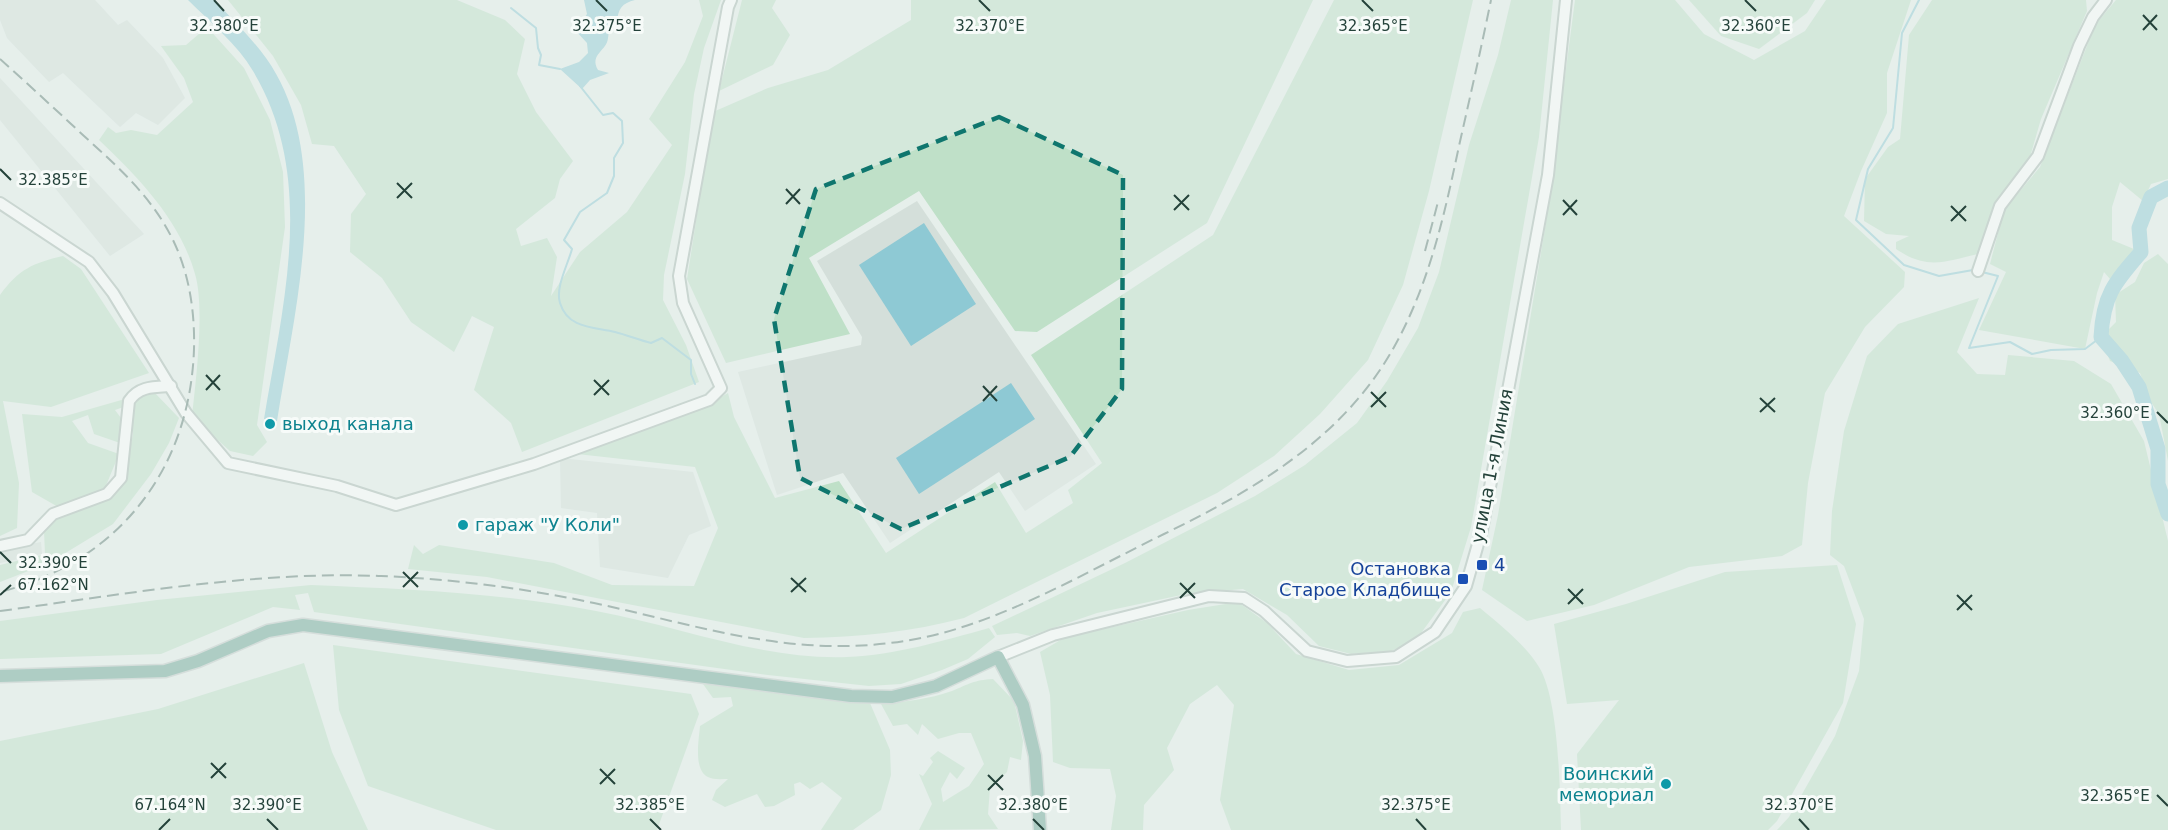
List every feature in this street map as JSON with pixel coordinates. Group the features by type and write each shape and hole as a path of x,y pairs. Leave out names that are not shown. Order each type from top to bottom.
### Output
{"main road":[{"path":"0,676 165,671 198,661 268,631 303,625 851,696 892,697 936,686 998,657 1023,705 1035,756 1040,830"}],"street":[{"path":"0,203 89,262 113,293 186,413 228,463 337,486 396,506 534,465 709,400 721,388 683,303 679,276 731,0"},
{"name":"улица 1-я Линия","path":"998,657 1053,635 1209,596 1244,598 1264,611 1307,651 1347,661 1396,657 1435,632 1466,586 1482,530 1548,175 1566,0"},
{"path":"1978,271 2000,206 2038,156 2079,46 2093,17 2106,0"},
{"path":"0,546 28,540 53,514 107,494 121,478 129,401 135,393 146,388 171,386"}],"highlighted area":[{"path":"999,117 1123,175 1122,389 1070,457 901,529 800,478 774,319 816,189"}],"shaded area":[{"path":"0,0 95,0 118,25 127,20 163,58 185,98 158,125 136,113 120,127 63,73 49,82 7,38 0,20"},
{"path":"0,78 144,234 110,256 0,120"},
{"path":"917,201 1096,464 1025,511 999,472 890,543 843,473 777,495 738,372 861,345 862,337 817,261"},
{"path":"560,458 693,472 711,526 689,535 668,578 600,567 597,513 561,508"},
{"path":"41,542 42,554 0,563 0,550"}],"green space":[{"path":"228,0 457,0 505,20 525,39 517,74 536,112 573,161 560,179 555,198 516,229 521,246 547,238 557,257 551,296 580,252 627,212 672,145 649,119 685,62 703,16 699,0 721,0 704,48 694,94 685,174 664,275 663,300 686,345 699,382 522,452 511,423 474,390 494,327 472,316 454,352 411,322 382,278 350,252 351,214 366,194 334,146 312,144 301,105 273,56"},
{"path":"742,0 776,0 772,8 790,35 773,65 719,91"},
{"path":"911,0 1313,0 1207,223 1037,332 1015,331 919,191 809,258 850,334 726,363 687,279 713,112 768,88 828,70 911,20"},
{"path":"1334,0 1473,0 1429,191 1403,285 1368,360 1320,414 1274,456 1217,493 964,618 924,627 865,635 804,638 487,577 408,569 414,545 423,554 439,545 554,563 612,585 694,586 718,528 695,467 577,454 576,451 702,408 728,393 734,417 775,498 839,481 886,553 995,482 1026,533 1073,503 1068,490 1102,463 1031,355 1213,235"},
{"path":"1511,0 1553,0 1539,137 1471,527 1451,592 1416,640 1391,651 1351,654 1319,646 1287,615 1243,589 1186,594 1097,613 1030,636 1017,633 997,635 992,626 1125,563 1255,496 1305,465 1357,423 1387,381 1418,328 1439,272 1469,145 1498,55"},
{"path":"1575,0 1675,0 1704,34 1754,60 1805,31 1826,0 1911,0 1887,73 1887,113 1844,216 1905,272 1904,287 1865,327 1825,393 1808,483 1802,545 1782,556 1689,567 1594,605 1527,621 1482,590 1498,515 1546,222"},
{"path":"1689,0 1815,0 1807,13 1759,49 1721,36"},
{"path":"1932,0 2086,0 2087,11 2041,119 2030,157 1999,197 1978,254 1955,260 1927,262 1907,256 1896,249 1896,242 1909,236 1886,234 1864,221 1865,179 1888,147 1900,139 1909,35"},
{"path":"2116,0 2168,0 2168,179 2151,184 2143,201 2120,182 2112,207 2112,240 2134,249 2110,279 2104,272 2085,349 1979,330 2006,272 1990,264 2004,210 2040,167 2095,25"},
{"path":"207,27 244,68 270,120 283,172 285,227 257,425 267,442 253,456 230,451 192,417 200,324 195,274 179,235 156,201 143,184 99,140 108,127 116,133 131,130 157,135 193,102 184,78 161,46 186,45"},
{"path":"2158,254 2168,264 2168,461 2159,414 2149,399 2140,373 2110,361 2101,337 2116,322 2115,295 2135,282 2144,263"},
{"path":"63,256 81,269 149,373 51,407 3,401 19,483 17,528 0,536 0,295 27,268"},
{"path":"1979,298 1957,352 1977,374 2005,375 2008,355 2074,361 2111,384 2144,441 2168,541 2168,830 1777,830 1789,817 1835,736 1859,671 1864,619 1844,566 1830,555 1832,511 1844,431 1867,356 1898,324"},
{"path":"153,391 179,418 169,443 151,474 113,524 49,563 0,582 0,565 45,554 44,531 52,521 124,479 133,434 132,404 115,410 124,422 120,443 94,434 88,415 72,421 88,443 119,454 105,488 60,508 32,492 22,414 62,417"},
{"path":"1837,565 1856,624 1843,703 1777,821 1768,830 1581,830 1577,754 1619,700 1567,704 1554,624 1626,604 1725,572"},
{"path":"311,585 383,588 526,600 627,617 752,648 815,656 865,656 919,647 989,628 995,637 968,659 942,670 901,684 869,686 768,675 314,612 308,593 295,595 300,610 273,607 161,654 0,659 0,621 157,600"},
{"path":"1238,602 1267,623 1296,654 1349,670 1399,665 1452,633 1463,612 1480,608 1527,650 1546,682 1551,700 1557,746 1561,830 1231,830 1220,800 1234,705 1217,685 1190,704 1167,748 1174,770 1144,805 1143,830 1111,830 1116,796 1110,769 1070,768 1053,762 1050,695 1040,652 1064,638 1188,610"},
{"path":"333,645 691,694 699,714 657,830 496,830 368,786 339,710"},
{"path":"304,663 332,752 368,830 0,830 0,741 158,709"},
{"path":"993,679 1014,701 1023,741 1021,760 1010,757 1007,772 990,788 988,814 998,829 919,830 932,804 919,774 923,776 933,762 930,758 938,751 965,768 957,779 950,772 941,789 943,802 969,786 984,764 971,733 959,733 938,739 922,724 918,735 907,724 893,726 881,704 926,698 976,681"},
{"path":"703,684 870,703 890,750 891,775 881,810 853,830 821,830 842,798 822,782 810,789 800,782 794,784 795,795 774,806 765,807 757,794 725,807 712,800 716,790 728,779 710,778 700,768 698,754 700,726 733,706 731,697 713,698"}],"water":[{"path":"188,0 215,0 260,50 287,97 300,141 305,187 304,235 299,284 277,421 264,419 286,287 290,242 290,198 284,154 273,112 247,61"},
{"path":"584,0 635,0 624,5 618,14 617,22 608,27 607,42 597,56 598,70 609,73 590,80 582,89 560,69 579,62 588,53 587,43 576,31 587,14"},
{"path":"924,223 976,304 911,346 859,265"},
{"path":"1011,383 1035,419 919,494 896,458"}],"waterway":[{"path":"1919,0 1902,33 1893,128 1868,169 1856,220 1904,265 1939,276 1973,270"},
{"path":"511,8 536,28 541,55 539,65 560,69"},
{"path":"580,86 603,115 613,113 622,121 623,143 614,158 614,176 607,193 580,212 564,240 572,249 559,290 560,303 569,318 583,325 651,343 662,338 691,360 691,374 695,384"},
{"path":"2168,188 2151,197 2139,228 2141,252 2112,290 2104,310 2101,337 2122,361 2139,387 2158,449 2158,484 2168,514"},
{"path":"1982,272 1998,276 1969,348 2010,342 2032,354 2051,350 2085,349 2101,337"}],"railway":[{"path":"0,611 238,580 333,575 381,576 434,579 515,589 594,603 714,631 792,644 832,646 873,645 916,639 980,621 1011,609 1198,517 1263,480 1322,435 1348,410 1372,381 1406,325 1434,250 1491,0"},
{"path":"0,59 121,171 144,195 164,223 178,251 187,278 194,335 189,393 179,434 162,471 140,505 112,534 80,558 42,578 0,592"},
{"path":"1425,251 1438,202"}],"place":[{"name":"выход канала","path":"270,424"},
{"name":"гараж \"У Коли\"","path":"463,525"},
{"name":"4","path":"1482,565"},
{"name":"Остановка Старое Кладбище","path":"1463,579"},
{"name":"Воинский мемориал","path":"1666,784"}]}
